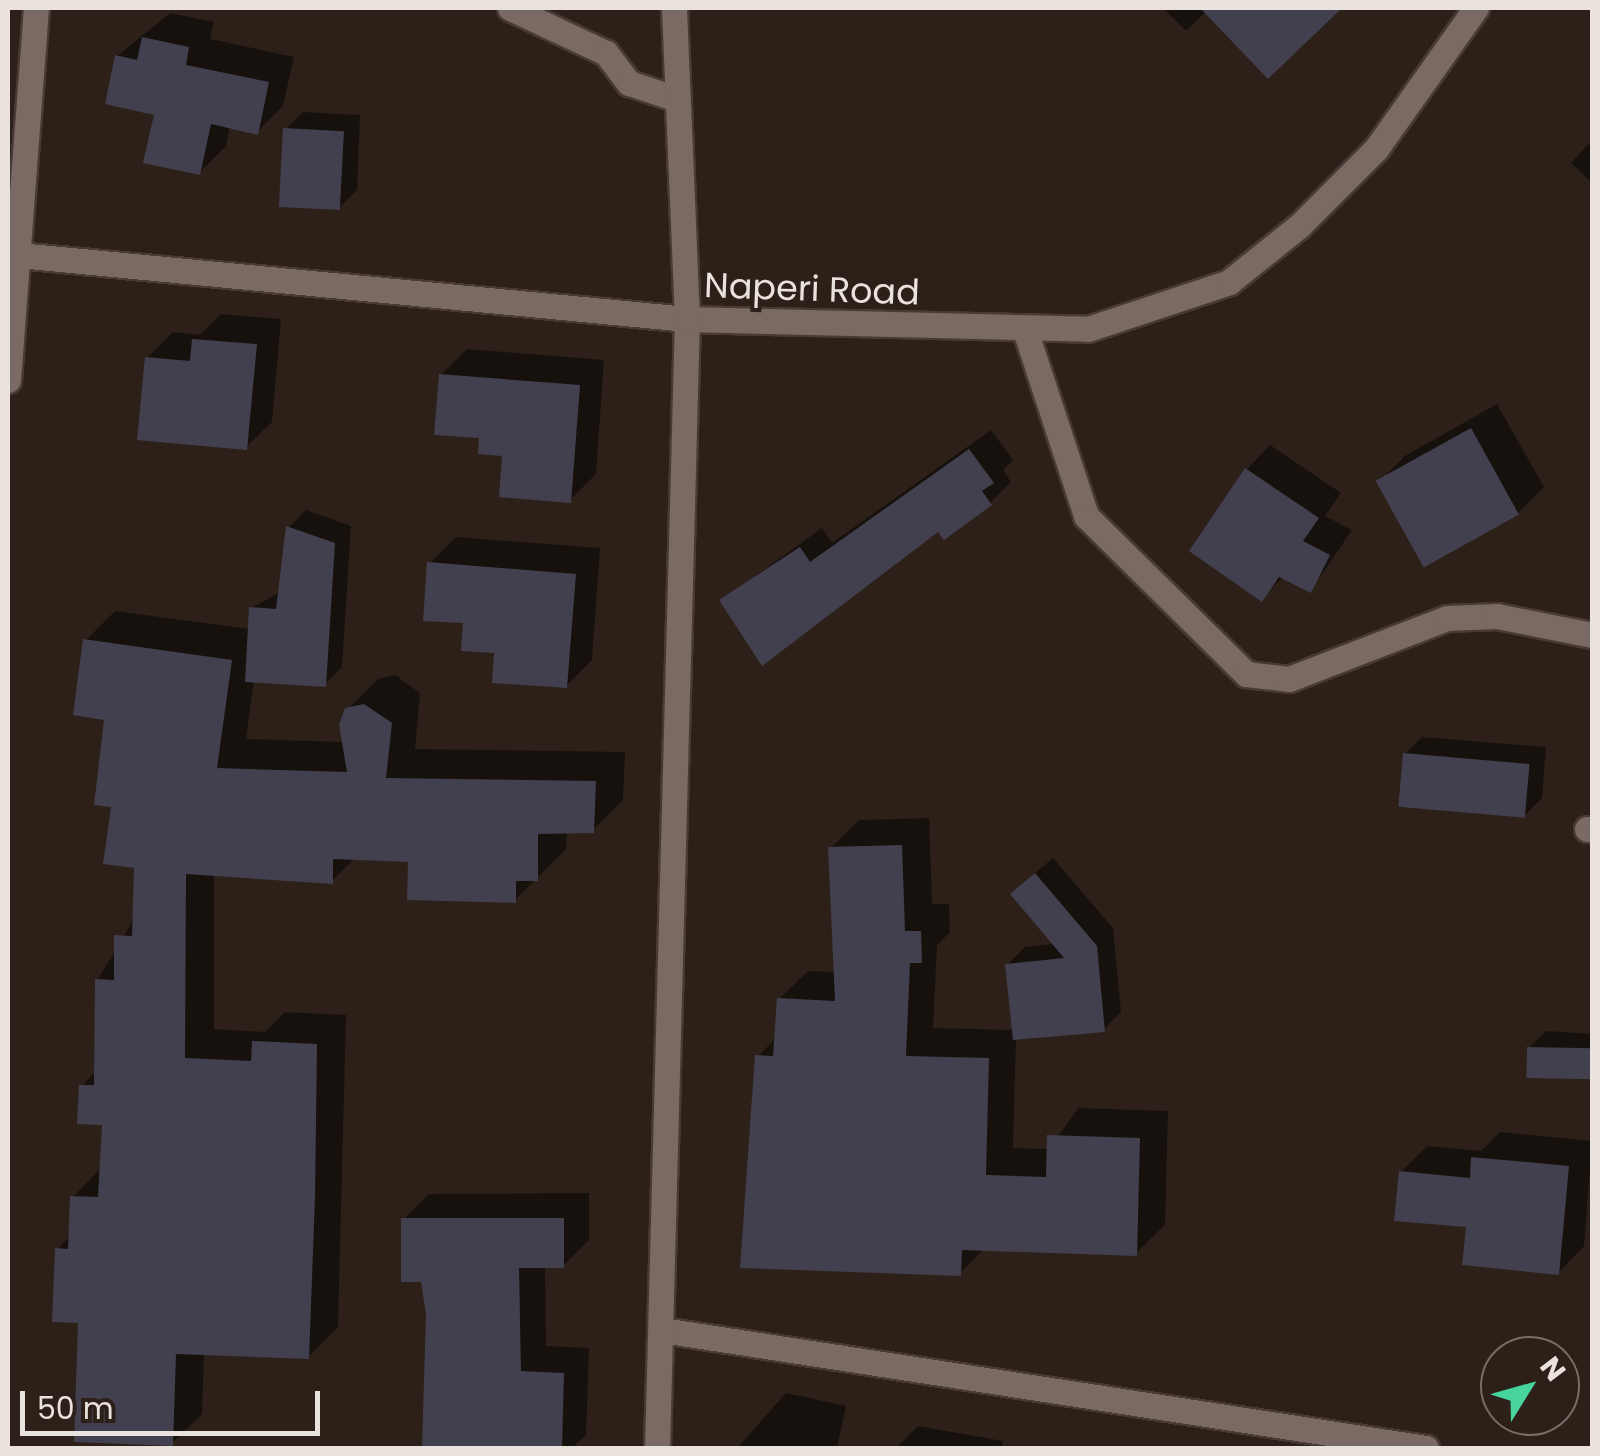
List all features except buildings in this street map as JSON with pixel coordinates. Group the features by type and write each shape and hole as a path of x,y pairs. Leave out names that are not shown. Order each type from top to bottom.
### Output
{"street":[{"path":"8,380 11,254 36,8"},
{"path":"510,8 606,53 629,83 677,99"},
{"path":"658,1448 687,319 674,8"},
{"name":"Naperi Road","path":"11,254 687,319 1026,332 1159,312 1230,282 1376,148 1476,8"},
{"path":"1026,332 1086,516 1246,674 1289,679 1447,618 1497,616 1592,635"},
{"path":"662,1330 1426,1448"}]}
